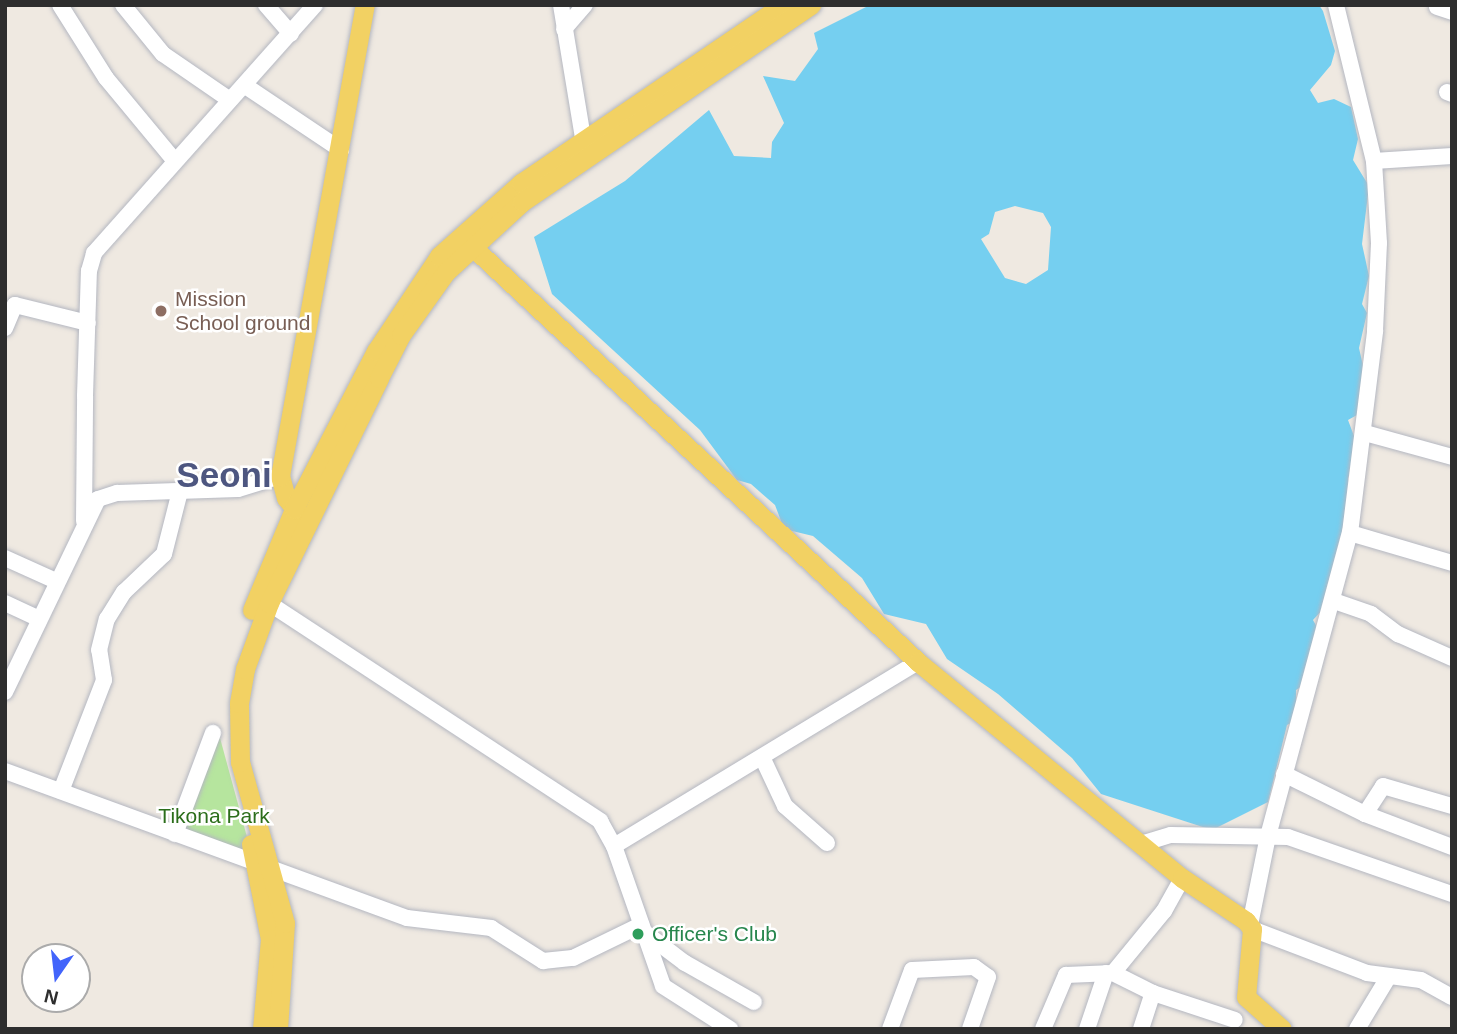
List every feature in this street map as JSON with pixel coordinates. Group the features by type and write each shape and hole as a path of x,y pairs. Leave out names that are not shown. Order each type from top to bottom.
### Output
{"main road":[{"path":"300,515 280,476 341,150 365,5"},
{"path":"466,240 583,138 783,5"},
{"path":"278,1029 286,944 248,796 237,731 244,669 263,600 300,515 394,320 439,256 811,5"},
{"path":"466,240 918,662 1182,878 1251,927 1243,990 1251,1004 1282,1029"},
{"path":"262,1029 270,939 265,866"}],"street":[{"path":"60,5 118,94 174,160"},
{"path":"123,5 163,54 230,100"},
{"path":"266,5 291,34"},
{"path":"84,521 88,323 94,253 174,160 315,5"},
{"path":"561,5 583,138"},
{"path":"564,29 585,5"},
{"path":"1336,5 1374,160 1379,243 1365,433 1350,533 1334,601 1268,836 1251,927 1367,973 1421,980 1452,998"},
{"path":"244,85 341,150"},
{"path":"1374,160 1438,157"},
{"path":"5,327 15,305 88,323"},
{"path":"1365,433 1452,457"},
{"path":"5,692 93,505 106,495 238,489 280,476"},
{"path":"61,791 104,680 99,650 107,619 124,592 164,554 180,491"},
{"path":"1350,533 1452,562"},
{"path":"5,558 56,581"},
{"path":"263,600 585,808 600,821 614,846 663,986 730,1029"},
{"path":"1334,601 1371,614 1398,634 1452,658"},
{"path":"5,603 39,619"},
{"path":"614,846 918,662"},
{"path":"175,834 213,733"},
{"path":"762,757 785,806 827,843"},
{"path":"5,771 407,918 491,928 543,961 573,958 642,928"},
{"path":"1284,774 1365,814 1452,847"},
{"path":"1365,814 1383,786 1452,806"},
{"path":"1141,844 1171,835 1303,839 1452,894"},
{"path":"1087,1029 1109,973 1164,911 1182,878"},
{"path":"642,928 668,952 754,1002"},
{"path":"890,1029 912,970 974,967 988,977 970,1029"},
{"path":"1042,1029 1066,975 1109,973 1233,1024 1243,990"},
{"path":"1357,1029 1389,976"},
{"path":"1141,1029 1153,993"}],"green space":[{"name":"Tikona Park","path":"220,738 253,859 178,831"}],"water":[{"path":"870,5 1319,5 1323,11 1335,51 1331,65 1310,90 1318,103 1334,99 1351,107 1358,139 1353,160 1369,186 1362,244 1369,276 1362,304 1367,313 1359,348 1366,379 1357,415 1348,420 1357,444 1348,479 1353,488 1324,608 1313,620 1318,629 1304,685 1296,690 1296,720 1287,725 1268,802 1212,830 1101,794 1072,758 998,694 947,659 926,624 884,614 862,578 813,536 784,529 775,505 751,484 737,480 700,430 552,294 534,237 625,181 709,110 734,156 771,158 772,142 784,123 763,76 795,81 818,49 814,33","holes":["1015,206 1043,213 1051,227 1048,270 1026,284 1005,278 981,239 989,234 995,212"]}],"place":[{"name":"Mission School ground","path":"161,311"},
{"name":"Officer's Club","path":"638,934"}],"district":[{"name":"Seoni","path":"224,475"}]}
